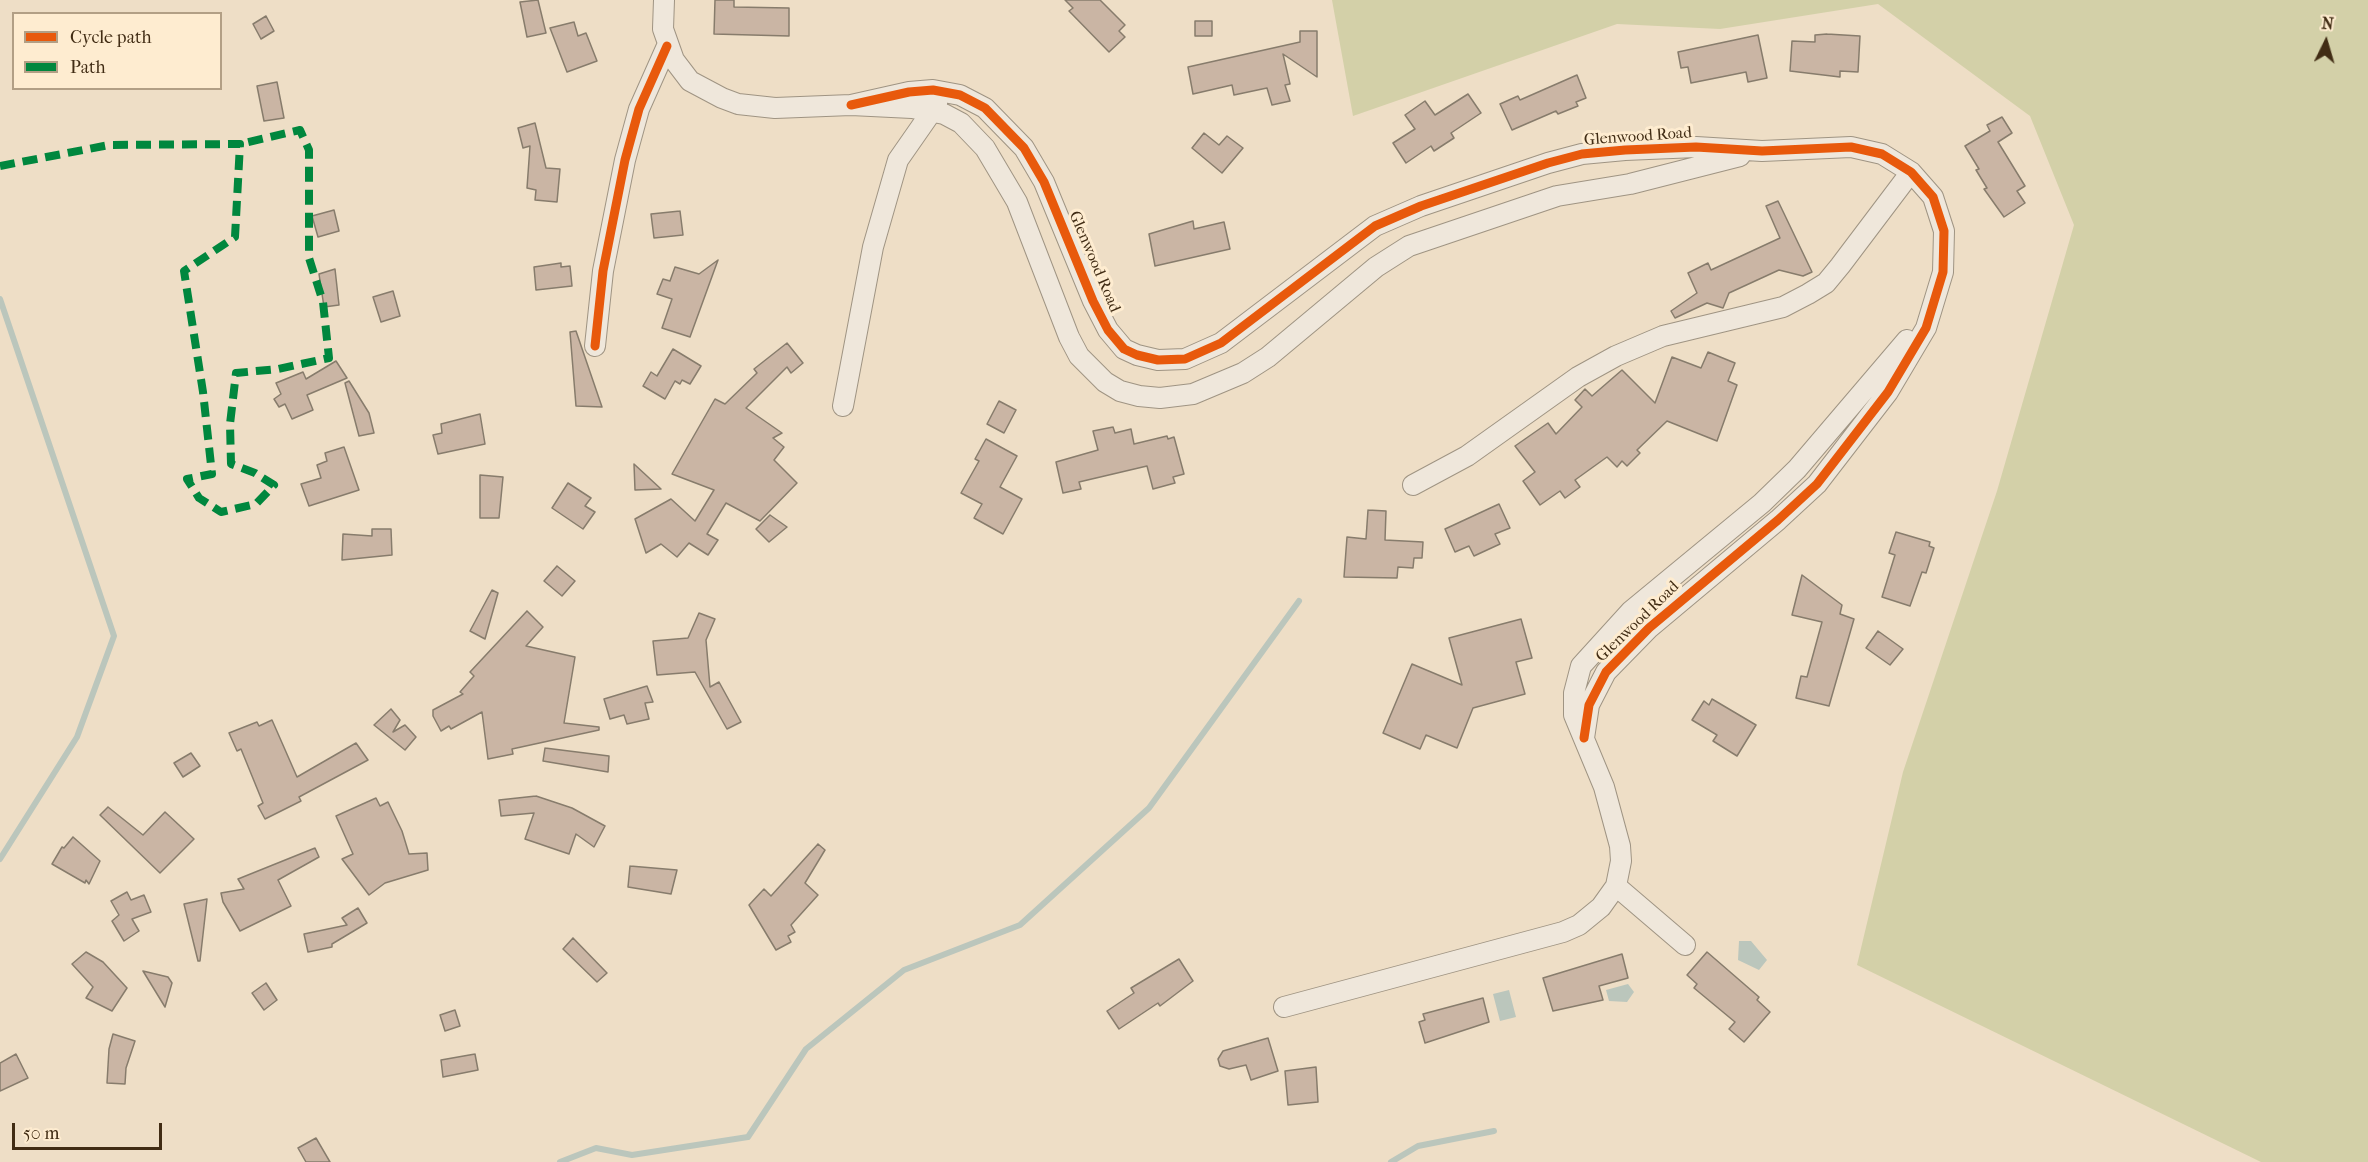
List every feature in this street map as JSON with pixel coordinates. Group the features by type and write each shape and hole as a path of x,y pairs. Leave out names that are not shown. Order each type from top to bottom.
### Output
{"street":[{"name":"Glenwood Road","path":"664,0 662,19 667,46 690,81 729,101 775,108 851,105 932,111 961,123 985,148 1017,202 1069,337 1079,356 1104,382 1120,391 1160,398 1208,390 1243,373 1268,357 1376,267 1409,246 1557,196 1630,184 1762,151"},
{"path":"595,346 603,271 625,160 639,109 667,46"},
{"name":"Glenwood Road","path":"851,105 909,92 947,91 985,108 1024,148 1044,182 1100,318 1124,349 1158,360 1185,359 1221,344 1359,237 1395,217 1432,202 1548,163 1593,153 1696,147 1762,151 1851,147 1882,154 1911,172 1933,197 1944,231 1943,272 1935,296 1903,346 1797,469 1762,503 1631,611 1589,654 1581,666 1574,693 1574,715 1604,787 1617,831 1621,861 1616,886 1601,907 1590,918 1563,932 1284,1007"},
{"path":"843,406 873,247 898,160 947,91"},
{"path":"1413,485 1467,456 1578,377 1616,356 1663,336 1783,307 1826,283 1911,172"},
{"path":"1616,886 1684,945"}],"shaded area":[{"path":"1332,0 2368,0 2368,1162 2261,1162 1857,965 1903,772 1997,491 2074,225 2030,116 1878,4 1720,29 1617,24 1353,116"},
{"path":"1739,941 1751,941 1767,960 1759,970 1738,960"},
{"path":"1628,984 1634,992 1627,1002 1609,1001 1606,990"},
{"path":"1509,990 1516,1017 1500,1021 1493,994"}],"building":[{"path":"538,0 546,33 527,37 520,2"},
{"path":"715,0 734,0 734,7 789,8 789,36 714,34"},
{"path":"1065,0 1100,0 1125,25 1119,31 1125,37 1109,52 1069,11 1073,8"},
{"path":"266,16 274,31 261,39 253,24"},
{"path":"1195,21 1212,21 1212,36 1195,36"},
{"path":"574,22 578,36 586,33 597,61 567,72 550,28"},
{"path":"1300,31 1317,31 1317,77 1283,54 1290,84 1285,85 1290,101 1272,105 1267,88 1234,95 1232,85 1193,94 1188,67 1300,42"},
{"path":"1758,35 1767,78 1748,82 1746,72 1691,83 1688,67 1681,68 1678,52"},
{"path":"1815,35 1860,36 1858,72 1840,71 1840,77 1790,71 1792,41 1815,42"},
{"path":"1577,75 1586,98 1576,102 1578,106 1558,114 1556,111 1512,130 1500,104 1518,96 1520,100"},
{"path":"277,82 284,118 264,121 257,86"},
{"path":"1468,94 1481,113 1451,133 1454,138 1434,151 1431,146 1406,163 1393,143 1415,129 1405,115 1425,101 1435,115"},
{"path":"2002,117 2012,133 1998,142 2025,186 2017,191 2025,203 2004,217 1984,189 1987,188 1976,170 1979,169 1965,146 1990,131 1987,125"},
{"path":"535,123 546,168 560,169 557,202 535,200 536,190 527,188 530,146 523,148 518,128"},
{"path":"1204,133 1219,145 1227,136 1243,148 1222,173 1192,148"},
{"path":"1778,201 1812,272 1803,276 1779,270 1729,293 1723,308 1707,303 1675,318 1671,311 1697,293 1688,273 1708,263 1711,270 1780,238 1766,206"},
{"path":"334,210 339,231 318,237 312,216"},
{"path":"680,211 683,235 654,238 651,214"},
{"path":"1193,221 1194,229 1224,222 1230,249 1155,266 1149,234"},
{"path":"718,260 690,337 662,328 672,299 657,294 663,279 670,281 675,267 699,274"},
{"path":"561,263 561,267 570,266 572,286 536,290 534,267"},
{"path":"335,269 339,305 324,307 319,274"},
{"path":"393,291 400,316 381,322 373,297"},
{"path":"576,331 602,407 576,406 570,332"},
{"path":"787,343 803,363 791,373 787,367 746,408 782,433 773,438 784,447 774,460 797,483 760,521 726,503 707,534 718,540 708,555 689,543 677,557 661,544 646,553 635,519 671,499 695,521 714,490 672,474 715,399 725,404 757,373 754,369"},
{"path":"673,349 701,366 690,384 682,380 680,384 675,381 665,399 643,386 651,372 657,376"},
{"path":"1708,352 1735,363 1728,381 1737,385 1717,441 1667,421 1637,450 1640,453 1627,466 1622,461 1617,467 1607,457 1575,480 1580,487 1565,498 1560,491 1540,505 1523,481 1535,472 1515,446 1548,423 1556,434 1582,407 1575,400 1585,389 1592,396 1622,370 1655,403 1672,357 1701,368"},
{"path":"336,361 347,378 307,395 313,410 292,419 285,404 279,407 274,399 281,394 276,383 303,372 306,379"},
{"path":"349,381 369,413 374,433 359,436 345,383"},
{"path":"999,401 1016,410 1004,433 987,424"},
{"path":"480,414 485,444 438,454 433,435 442,433 441,424"},
{"path":"1113,427 1115,433 1131,429 1134,444 1167,436 1168,439 1174,437 1184,474 1173,477 1175,483 1153,489 1147,466 1079,482 1081,489 1063,493 1056,462 1098,450 1093,431"},
{"path":"986,439 1017,456 1000,487 1022,499 1003,534 974,518 982,504 961,493 979,461 975,459"},
{"path":"344,447 359,490 309,506 301,484 321,478 317,465 327,461 325,453"},
{"path":"634,464 661,489 635,490"},
{"path":"480,475 503,477 499,518 480,518"},
{"path":"568,483 591,498 585,506 595,512 583,529 552,508"},
{"path":"1499,504 1510,528 1495,534 1500,544 1474,556 1469,546 1455,552 1445,529"},
{"path":"1368,510 1386,511 1385,540 1423,542 1422,558 1414,558 1413,568 1398,567 1397,578 1344,577 1347,537 1366,539"},
{"path":"770,515 787,527 769,542 756,529"},
{"path":"372,529 391,529 392,555 342,560 343,534 372,536"},
{"path":"1896,532 1930,542 1929,546 1934,548 1926,573 1922,572 1910,606 1882,597 1895,555 1889,553"},
{"path":"557,566 575,581 562,596 544,581"},
{"path":"1802,575 1842,605 1840,614 1854,619 1829,706 1796,698 1801,676 1807,677 1822,622 1792,615"},
{"path":"492,590 498,593 485,639 470,631"},
{"path":"527,611 543,627 526,646 575,657 564,723 599,727 599,730 512,749 513,754 488,759 482,712 451,729 449,726 441,731 433,716 433,710 463,694 460,692 474,676 470,672"},
{"path":"699,613 715,619 706,640 710,687 719,682 741,722 727,729 695,672 657,675 653,641 688,638"},
{"path":"1521,619 1532,658 1516,662 1525,694 1473,708 1457,748 1426,735 1420,749 1383,733 1412,664 1462,685 1449,638"},
{"path":"1878,631 1903,649 1890,665 1866,648"},
{"path":"647,686 653,702 645,703 649,719 627,724 624,715 610,719 604,699"},
{"path":"1712,699 1756,725 1737,756 1713,741 1717,735 1692,720 1704,701 1709,705"},
{"path":"391,709 400,720 393,732 405,725 416,737 405,750 374,725"},
{"path":"272,720 297,777 356,743 368,760 299,797 301,801 265,819 258,806 263,803 241,749 237,751 229,733 257,722 259,726"},
{"path":"545,748 609,756 608,772 543,761"},
{"path":"191,753 200,766 183,777 174,763"},
{"path":"536,796 572,808 605,826 594,847 576,834 569,854 525,839 534,813 501,816 499,800"},
{"path":"376,798 380,806 388,802 402,831 409,854 427,853 428,870 385,883 369,895 342,859 353,854 336,816"},
{"path":"108,807 143,835 165,812 194,839 160,873 100,815"},
{"path":"73,837 100,861 89,884 86,880 85,883 52,864 62,847 64,848"},
{"path":"818,844 825,850 805,883 818,895 791,925 795,932 788,936 791,942 776,950 749,905 764,889 771,896"},
{"path":"315,848 319,857 278,880 291,906 240,931 223,902 221,893 244,889 238,879"},
{"path":"630,866 677,870 671,894 628,887"},
{"path":"127,892 131,900 144,895 151,912 132,919 139,931 124,941 112,921 119,915 111,901"},
{"path":"207,899 200,961 198,961 184,904"},
{"path":"358,908 367,923 332,944 332,947 308,952 304,934 347,925 342,918"},
{"path":"573,938 607,973 597,982 563,949"},
{"path":"86,952 103,962 127,988 112,1011 86,998 93,987 72,964"},
{"path":"1707,952 1759,997 1757,1000 1770,1012 1744,1042 1729,1029 1735,1022 1694,988 1697,984 1687,975"},
{"path":"1622,954 1628,978 1599,986 1603,1000 1553,1011 1543,978"},
{"path":"1179,959 1193,981 1160,1006 1158,1003 1119,1029 1107,1011 1134,993 1131,988"},
{"path":"143,971 168,977 172,983 165,1007"},
{"path":"266,983 277,1000 264,1010 252,993"},
{"path":"1483,998 1489,1022 1425,1043 1419,1022 1425,1020 1423,1014"},
{"path":"455,1010 460,1026 445,1031 440,1015"},
{"path":"113,1034 135,1041 126,1068 125,1084 107,1083 109,1049"},
{"path":"1268,1038 1278,1071 1251,1080 1246,1065 1229,1069 1220,1066 1218,1059 1223,1051"},
{"path":"16,1054 28,1078 0,1091 0,1063"},
{"path":"475,1054 478,1070 443,1077 441,1060"},
{"path":"1316,1067 1318,1102 1288,1105 1285,1071"},
{"path":"316,1138 330,1162 306,1162 298,1148"}],"waterway":[{"path":"0,299 114,636 77,737 0,859"},
{"path":"560,1162 596,1148 632,1155 748,1137 806,1049 904,970 1020,925 1149,808 1299,601"},
{"path":"1391,1162 1418,1146 1494,1131"}],"marked path":[{"path":"0,166 109,145 240,144 235,237 184,271 203,392 212,474 187,479 199,498 221,512 256,504 274,485 255,473 231,464 230,424 236,373 278,369 329,358 323,302 309,258 309,150 300,130 240,144"}],"cycle path":[{"path":"595,346 603,271 625,160 639,109 667,46"},
{"path":"851,105 909,92 933,90 960,95 985,108 1024,148 1044,182 1093,301 1108,330 1124,349 1158,360 1185,359 1221,343 1375,226 1421,206 1548,163 1582,154 1696,147 1762,151 1851,147 1882,154 1911,172 1933,197 1944,231 1943,272 1926,328 1888,392 1817,484 1778,520 1649,628 1606,672 1589,705 1584,738"}]}
